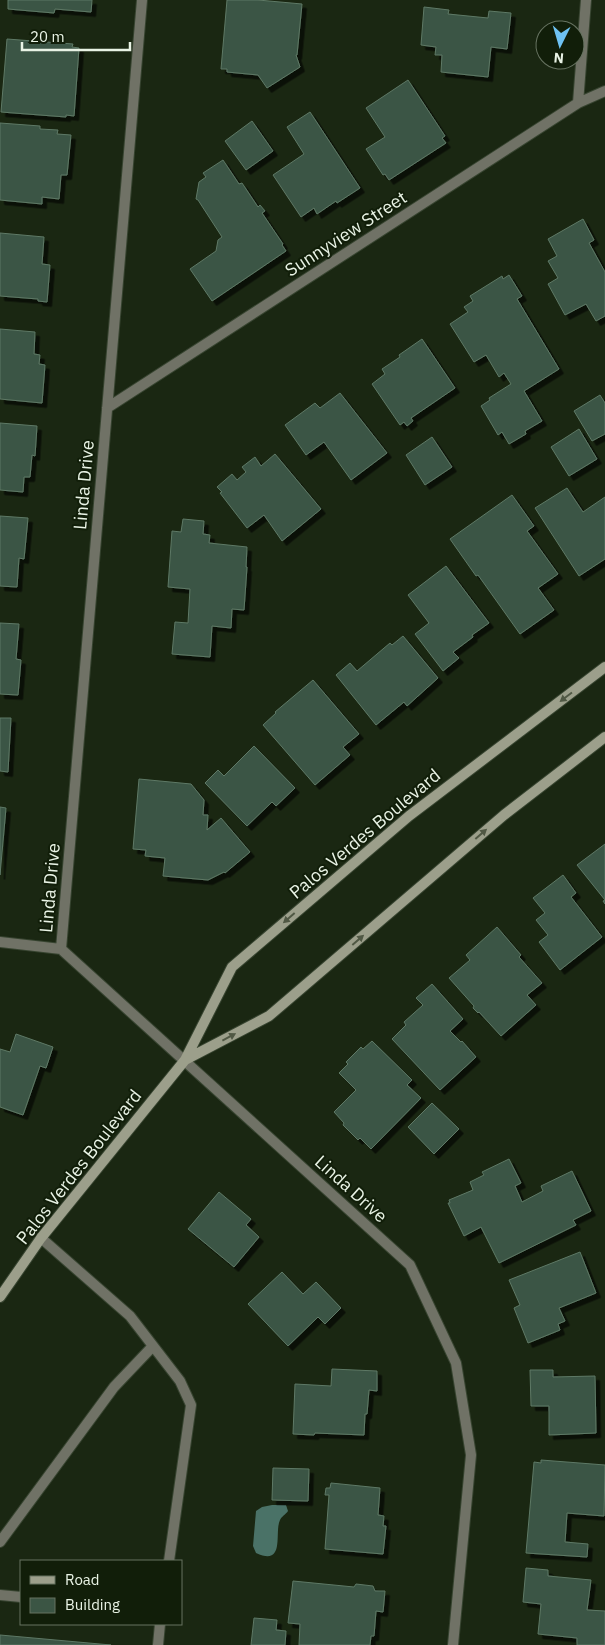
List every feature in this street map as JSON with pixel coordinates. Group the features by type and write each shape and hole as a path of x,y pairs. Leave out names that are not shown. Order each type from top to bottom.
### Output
{"main road":[{"name":"Palos Verdes Boulevard","path":"0,1297 41,1238 185,1060 232,967 409,816 605,667"},
{"name":"Palos Verdes Boulevard","path":"185,1060 270,1016 504,815 605,737"}],"street":[{"name":"Linda Drive","path":"142,0 61,949 410,1265 456,1363 471,1455 453,1645"},
{"path":"578,103 586,0"},
{"name":"Sunnyview Street","path":"107,408 578,103 605,92"},
{"path":"0,942 61,949"},
{"path":"41,1238 130,1316 180,1381 191,1404 169,1560"},
{"path":"0,1542 114,1387 153,1346"},
{"path":"0,1595 20,1597"},
{"path":"158,1645 160,1625"}],"water":[{"path":"286,1505 288,1511 281,1518 278,1525 275,1552 272,1555 265,1556 256,1553 253,1546 256,1511 262,1507"}],"building":[{"path":"8,0 92,0 91,12 55,9 54,13 8,9"},
{"path":"227,0 258,0 302,4 296,55 300,67 267,88 258,75 227,72 227,69 221,69"},
{"path":"424,7 449,10 448,14 488,18 489,11 511,13 507,49 491,47 488,77 441,72 442,55 435,55 436,47 421,45"},
{"path":"7,39 73,44 72,47 79,48 74,116 1,112"},
{"path":"408,80 445,136 442,138 446,143 389,180 385,174 383,175 366,149 385,137 366,108"},
{"path":"310,112 360,188 317,214 314,208 301,217 273,175 304,154 287,127"},
{"path":"252,121 273,151 246,170 225,141"},
{"path":"0,123 40,126 40,129 58,130 57,134 71,135 67,175 61,175 59,199 42,197 42,204 0,200"},
{"path":"223,160 239,184 242,183 258,207 260,205 265,211 262,213 286,251 212,301 190,269 216,251 218,240 222,237 196,199 199,182 206,177 203,173"},
{"path":"583,219 594,240 589,243 605,272 605,316 596,321 586,304 565,315 548,284 558,278 548,261 557,256 548,239"},
{"path":"0,233 44,237 42,264 50,265 47,302 38,301 38,299 0,296"},
{"path":"509,275 522,296 517,299 559,369 524,391 542,421 525,431 526,434 509,444 502,432 498,435 481,406 490,400 489,398 511,384 504,373 499,377 486,355 474,362 450,324 468,312 464,307 473,301 470,296 502,276 503,279"},
{"path":"0,329 35,332 34,354 40,355 39,364 45,365 42,403 0,399"},
{"path":"422,339 455,388 411,418 413,421 407,426 404,422 400,425 372,384 385,374 382,369"},
{"path":"340,393 387,453 351,480 324,442 306,455 285,425 315,403 320,408"},
{"path":"600,395 605,403 605,434 592,441 574,411"},
{"path":"0,423 37,426 35,456 32,455 30,477 24,477 23,492 0,490"},
{"path":"579,429 597,459 569,476 551,447"},
{"path":"432,437 452,467 425,485 406,455"},
{"path":"275,454 321,509 282,541 264,515 247,528 217,487 232,474 237,480 246,472 242,467 255,457 261,466"},
{"path":"567,488 583,512 605,497 605,559 579,576 535,508"},
{"path":"512,495 534,526 527,531 558,574 538,588 554,610 520,634 450,539"},
{"path":"0,516 28,518 24,559 19,558 17,587 0,586"},
{"path":"183,519 204,521 203,534 210,535 209,543 247,547 244,610 232,609 231,628 212,626 210,657 172,654 175,622 188,623 190,589 168,587 172,531 181,532"},
{"path":"446,566 489,623 453,652 459,658 443,671 415,634 429,623 408,595"},
{"path":"0,623 19,624 16,659 21,660 18,695 0,694"},
{"path":"403,636 438,678 407,706 404,702 376,725 336,675 350,663 357,671 390,643 392,645"},
{"path":"313,680 359,734 343,747 350,755 315,785 263,725 275,712"},
{"path":"0,718 11,718 8,772 0,771"},
{"path":"254,746 295,788 276,806 272,802 247,826 205,783 218,770 224,776"},
{"path":"139,779 191,784 204,800 203,815 208,815 207,830 221,818 250,852 225,873 208,880 163,876 165,858 145,856 146,850 133,849"},
{"path":"0,807 6,808 0,875"},
{"path":"605,844 605,900 577,865"},
{"path":"563,875 576,893 571,897 602,937 560,970 539,942 548,935 536,920 545,913 533,898"},
{"path":"497,927 521,955 519,957 542,983 527,995 536,1005 501,1036 473,1008 474,1006 449,978 470,960 466,955"},
{"path":"432,984 463,1019 450,1031 476,1057 440,1090 392,1039 406,1025 404,1022 423,1005 416,998"},
{"path":"16,1034 53,1047 46,1068 40,1066 23,1115 0,1107 0,1049 10,1052"},
{"path":"372,1041 412,1080 407,1085 421,1098 371,1149 360,1138 358,1140 343,1125 344,1123 334,1112 356,1090 339,1073 348,1064 346,1062 361,1047 363,1049"},
{"path":"432,1103 459,1129 434,1154 408,1127"},
{"path":"509,1159 521,1183 515,1186 522,1202 543,1191 541,1186 572,1171 591,1211 573,1220 576,1225 499,1263 481,1227 464,1236 448,1203 450,1203 449,1200 473,1190 470,1182 484,1175 482,1172"},
{"path":"219,1192 251,1219 246,1225 259,1237 234,1267 188,1229"},
{"path":"580,1252 596,1293 559,1308 565,1321 558,1324 560,1330 528,1343 514,1308 520,1305 509,1280"},
{"path":"282,1272 303,1294 316,1282 341,1308 325,1324 318,1317 288,1346 248,1304"},
{"path":"332,1369 377,1371 377,1391 369,1390 364,1435 293,1434 295,1384 331,1386"},
{"path":"530,1370 553,1370 553,1377 595,1376 596,1433 549,1435 549,1406 531,1406"},
{"path":"541,1460 605,1465 604,1516 567,1513 565,1542 588,1544 587,1557 526,1553 534,1462 541,1463"},
{"path":"273,1468 309,1469 308,1501 272,1500"},
{"path":"331,1483 380,1488 378,1515 384,1516 383,1526 386,1526 383,1554 325,1549 329,1495 325,1495 326,1488 330,1488"},
{"path":"526,1568 548,1570 548,1576 591,1580 587,1610 605,1611 605,1645 577,1645 577,1638 538,1634 541,1604 523,1602"},
{"path":"293,1581 354,1587 356,1584 373,1586 375,1591 385,1591 383,1612 376,1611 374,1636 371,1636 370,1645 299,1645 300,1624 288,1623"},
{"path":"254,1618 277,1620 276,1630 286,1631 285,1645 251,1645"},
{"path":"0,1635 111,1645 0,1645"}]}
